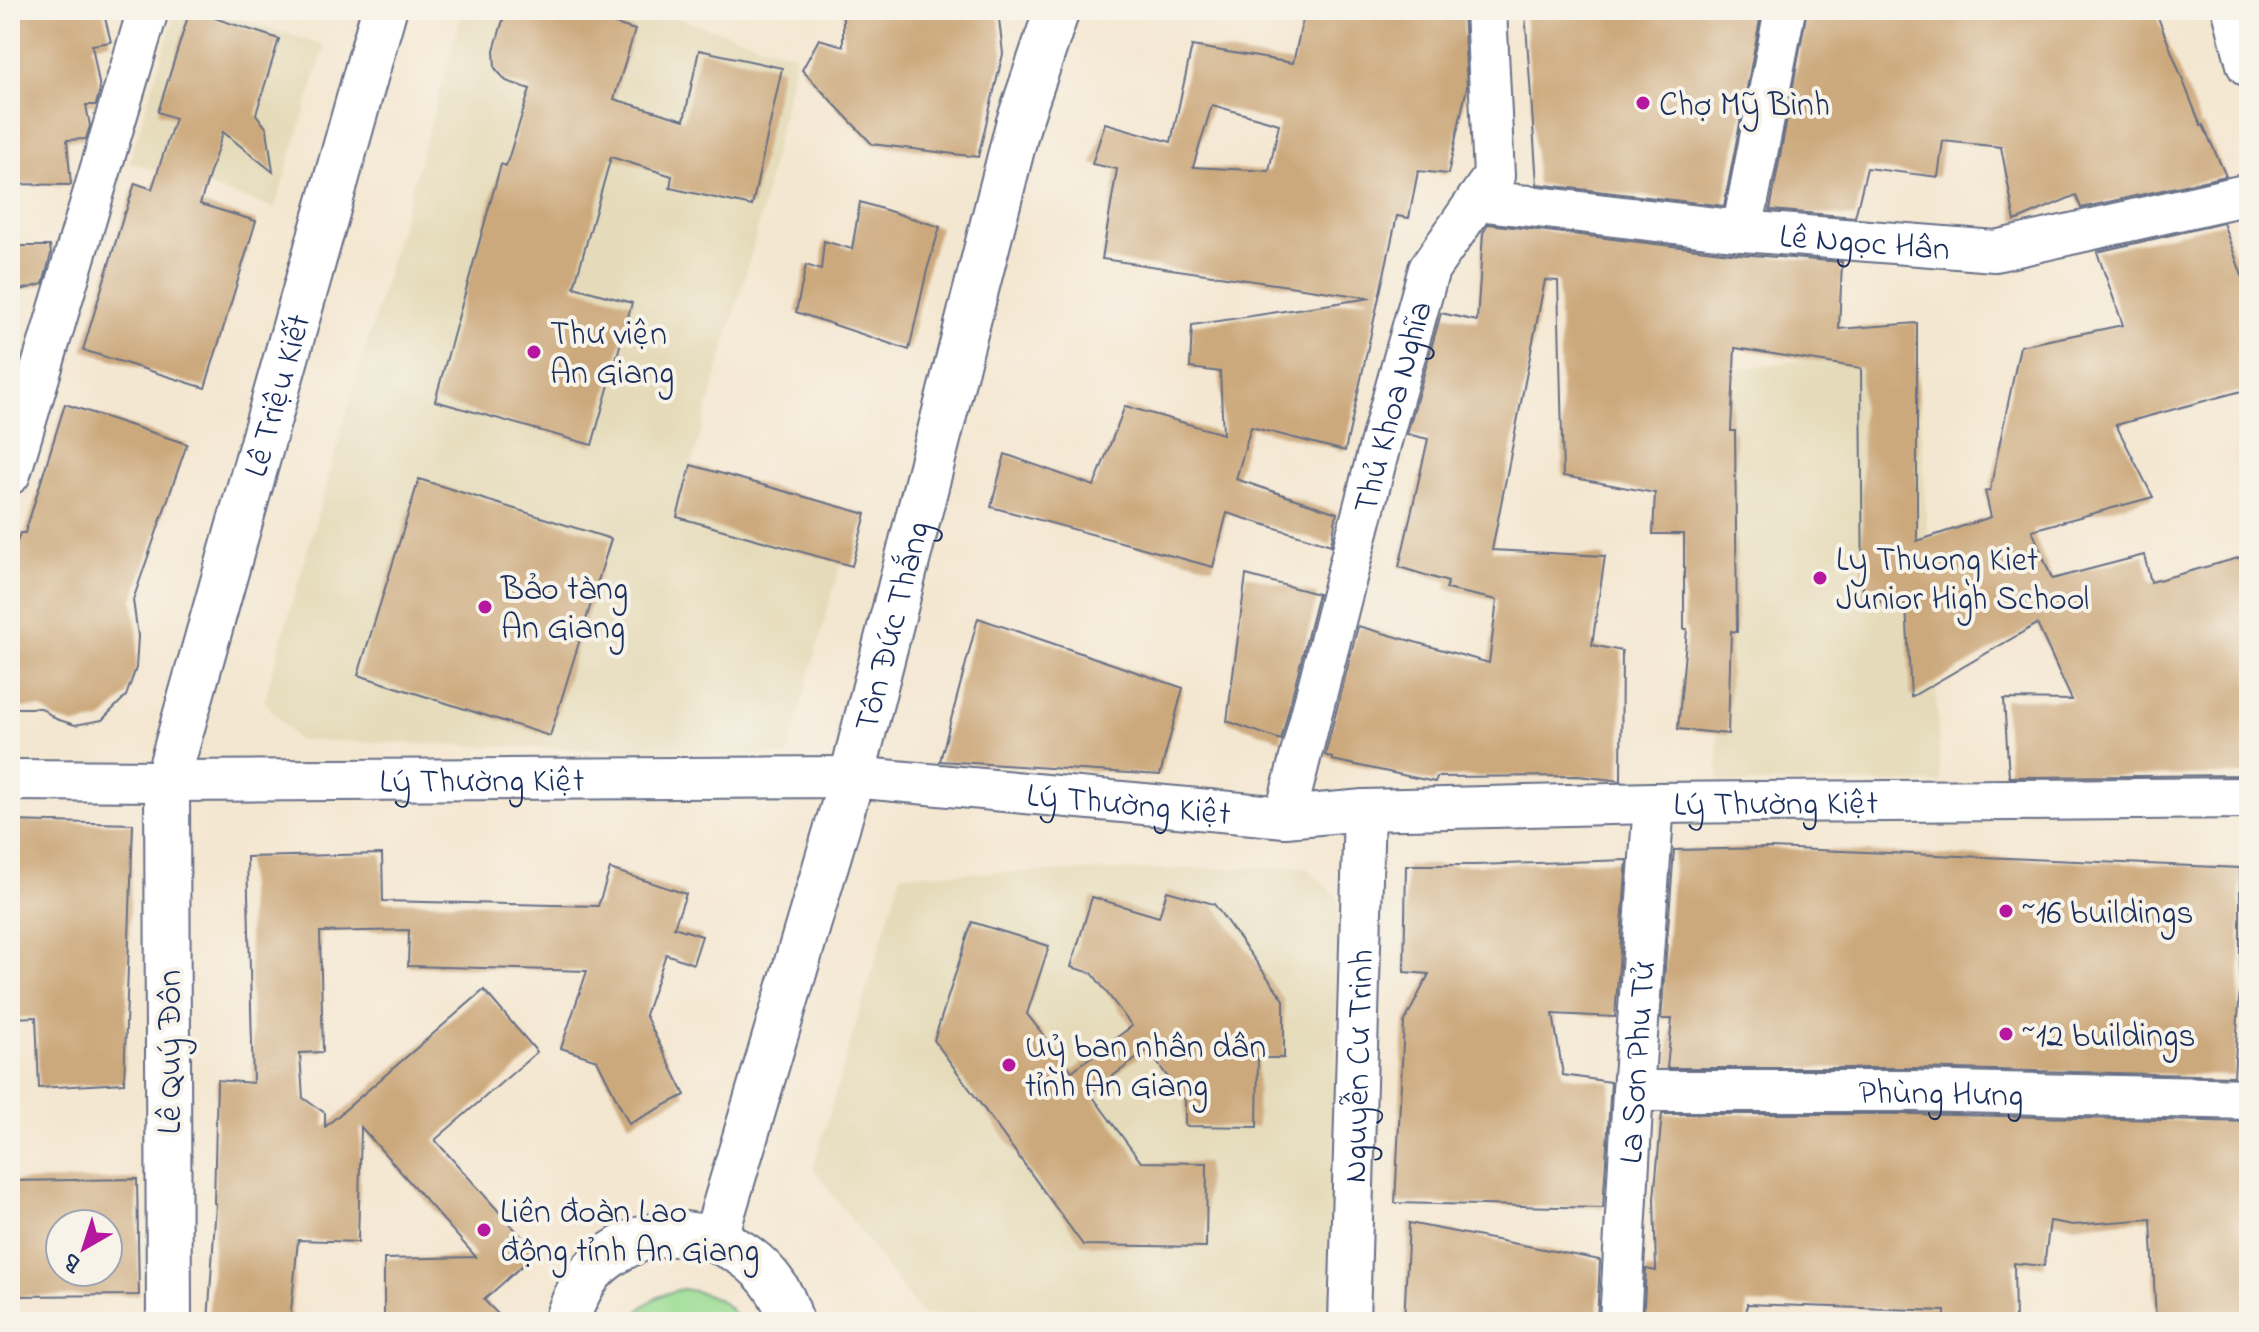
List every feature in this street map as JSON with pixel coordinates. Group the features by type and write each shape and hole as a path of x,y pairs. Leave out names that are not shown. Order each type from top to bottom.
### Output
{"main road":[{"name":"Lê Triệu Kiết","path":"167,781 384,10"},
{"name":"Tôn Đức Thắng","path":"715,1239 852,777 1018,125 1057,10"},
{"path":"2235,10 2249,64"},
{"name":"Lê Quý Đôn","path":"167,781 169,1322"},
{"path":"566,1322 577,1292 602,1261 636,1241 675,1233 715,1239 745,1253 770,1277 787,1306 791,1322"}],"street":[{"path":"10,474 148,10"},
{"name":"Thủ Khoa Nghĩa","path":"1285,817 1377,457 1429,269 1494,176 1486,10"},
{"path":"1742,231 1785,10"},
{"name":"Lê Ngọc Hân","path":"1477,200 1742,231 1995,251 2249,194"},
{"name":"Lý Thường Kiệt","path":"10,780 852,777 1285,817 1364,810 1654,803 2249,798"},
{"name":"La Sơn Phu Tử","path":"1620,1322 1654,803"},
{"name":"Nguyễn Cư Trinh","path":"1349,1322 1364,810"},
{"name":"Phùng Hưng","path":"1633,1091 1912,1091 2249,1099"}],"shaded area":[{"path":"176,10 213,10 325,46 275,208 129,162"},
{"path":"463,10 679,10 677,18 796,55 756,237 677,517 841,563 787,755 297,740 264,701"},
{"name":"Ly Thuong Kiet Junior High School","path":"1917,344 1941,783 1719,783 1703,374"},
{"path":"1305,867 1338,897 1332,1302 1303,1322 922,1315 813,1168 901,874"}],"green space":[{"path":"682,1289 699,1292 722,1302 739,1322 631,1322 653,1300"}],"building":[{"path":"10,10 103,10 111,42 92,45 100,89 96,105 86,105 90,126 86,139 67,140 71,185 10,184"},
{"path":"190,10 279,39 256,114 267,129 273,172 223,132 200,204 256,221 205,388 83,350 135,183 152,189 175,118 158,112"},
{"path":"506,10 569,10 635,30 614,99 684,120 699,50 782,68 752,206 670,188 672,176 611,157 574,287 632,303 592,445 435,401 501,164 506,166 530,89 506,81 495,68 494,50"},
{"path":"843,10 998,10 1003,54 978,157 872,144 802,70 819,39 843,46"},
{"path":"1305,10 1463,10 1467,87 1448,174 1418,171 1409,218 1397,216 1345,451 1251,427 1236,479 1337,513 1331,545 1227,513 1213,567 991,507 1005,454 1094,486 1125,406 1223,434 1220,372 1190,368 1192,325 1371,298 1102,259 1117,169 1092,164 1105,123 1171,142 1192,46 1293,63","holes":["1212,105 1279,124 1269,171 1193,167"]},
{"name":"Chợ Mỹ Bình","path":"1525,10 1762,10 1724,206 1537,184"},
{"path":"1807,10 2155,10 2201,126 2226,176 2081,208 2076,195 2015,221 2001,147 1943,141 1938,177 1867,168 1855,217 1770,210"},
{"path":"860,202 940,227 909,350 796,312 806,265 821,270 824,241 852,249"},
{"path":"2223,223 2249,295 2249,389 2116,425 2153,497 2032,530 2052,579 2144,555 2151,582 2249,555 2249,775 2009,777 2004,699 2072,700 2037,624 1911,697 1906,605 1863,599 1861,368 1735,348 1731,431 1735,431 1737,632 1731,631 1728,734 1678,729 1687,629 1684,629 1684,534 1653,534 1655,493 1563,476 1558,281 1545,280 1492,550 1605,556 1592,645 1622,651 1621,781 1578,776 1437,777 1435,782 1332,760 1325,755 1358,626 1489,663 1497,600 1446,589 1448,582 1399,567 1428,439 1407,434 1441,313 1477,321 1483,233 1488,224 1739,254 1842,262 1839,329 1917,323 1917,541 1991,517 1985,491 1990,490 2020,346 2123,325 2097,252"},
{"path":"10,246 50,246 51,254 43,284 10,293"},
{"path":"65,404 187,444 133,600 138,636 136,668 126,696 102,720 75,725 56,719 41,708 10,708 10,563 20,533 25,533"},
{"path":"691,465 866,514 852,566 677,517"},
{"name":"Bảo tàng An Giang","path":"419,479 611,539 550,736 358,675"},
{"path":"1246,575 1318,594 1281,740 1227,721"},
{"path":"978,618 1183,688 1160,775 940,761"},
{"path":"10,821 133,824 124,1083 39,1088 36,1017 10,1018"},
{"path":"1770,848 2240,868 2240,988 2234,1076 1913,1068 1667,1068 1672,1019 1661,1019 1674,850"},
{"path":"382,854 383,901 598,906 610,869 686,894 674,927 702,936 693,964 666,954 645,1015 685,1095 629,1124 597,1060 561,1048 587,971 408,966 409,930 320,932 323,1052 300,1053 303,1098 325,1113 325,1127 484,990 537,1052 435,1140 536,1253 484,1300 506,1322 384,1322 384,1259 476,1257 361,1127 358,1242 298,1240 290,1322 208,1322 216,1204 217,1080 253,1083 247,857"},
{"path":"1627,860 1615,1017 1553,1014 1563,1075 1611,1082 1603,1208 1395,1203 1404,1023 1429,974 1404,972 1406,865"},
{"name":"Uỷ ban nhân dân tỉnh An Giang","path":"1167,891 1214,904 1284,1000 1284,1058 1258,1058 1257,1127 1185,1126 1185,1101 1148,1050 1090,1093 1141,1162 1207,1163 1206,1247 1083,1245 934,1040 972,922 1049,946 1027,1014 1072,1071 1132,1026 1092,973 1071,967 1092,897 1159,917"},
{"path":"1662,1114 1912,1114 2249,1122 2249,1322 2156,1322 2151,1219 2073,1225 2050,1221 2044,1266 2014,1263 2015,1322 1945,1322 1945,1311 1747,1304 1746,1322 1643,1322 1646,1269 1656,1271 1654,1198"},
{"path":"137,1179 139,1295 11,1296 10,1181"},
{"path":"1409,1223 1600,1260 1597,1322 1404,1322"}],"place":[{"name":"Chợ Mỹ Bình","path":"1643,103"},
{"name":"Thư viện An Giang","path":"534,352"},
{"name":"Ly Thuong Kiet Junior High School","path":"1820,578"},
{"name":"Bảo tàng An Giang","path":"485,607"},
{"name":"~16 buildings","path":"2006,911"},
{"name":"~12 buildings","path":"2006,1034"},
{"name":"Uỷ ban nhân dân tỉnh An Giang","path":"1009,1065"},
{"name":"Liên đoàn Lao động tỉnh An Giang","path":"484,1230"}]}
